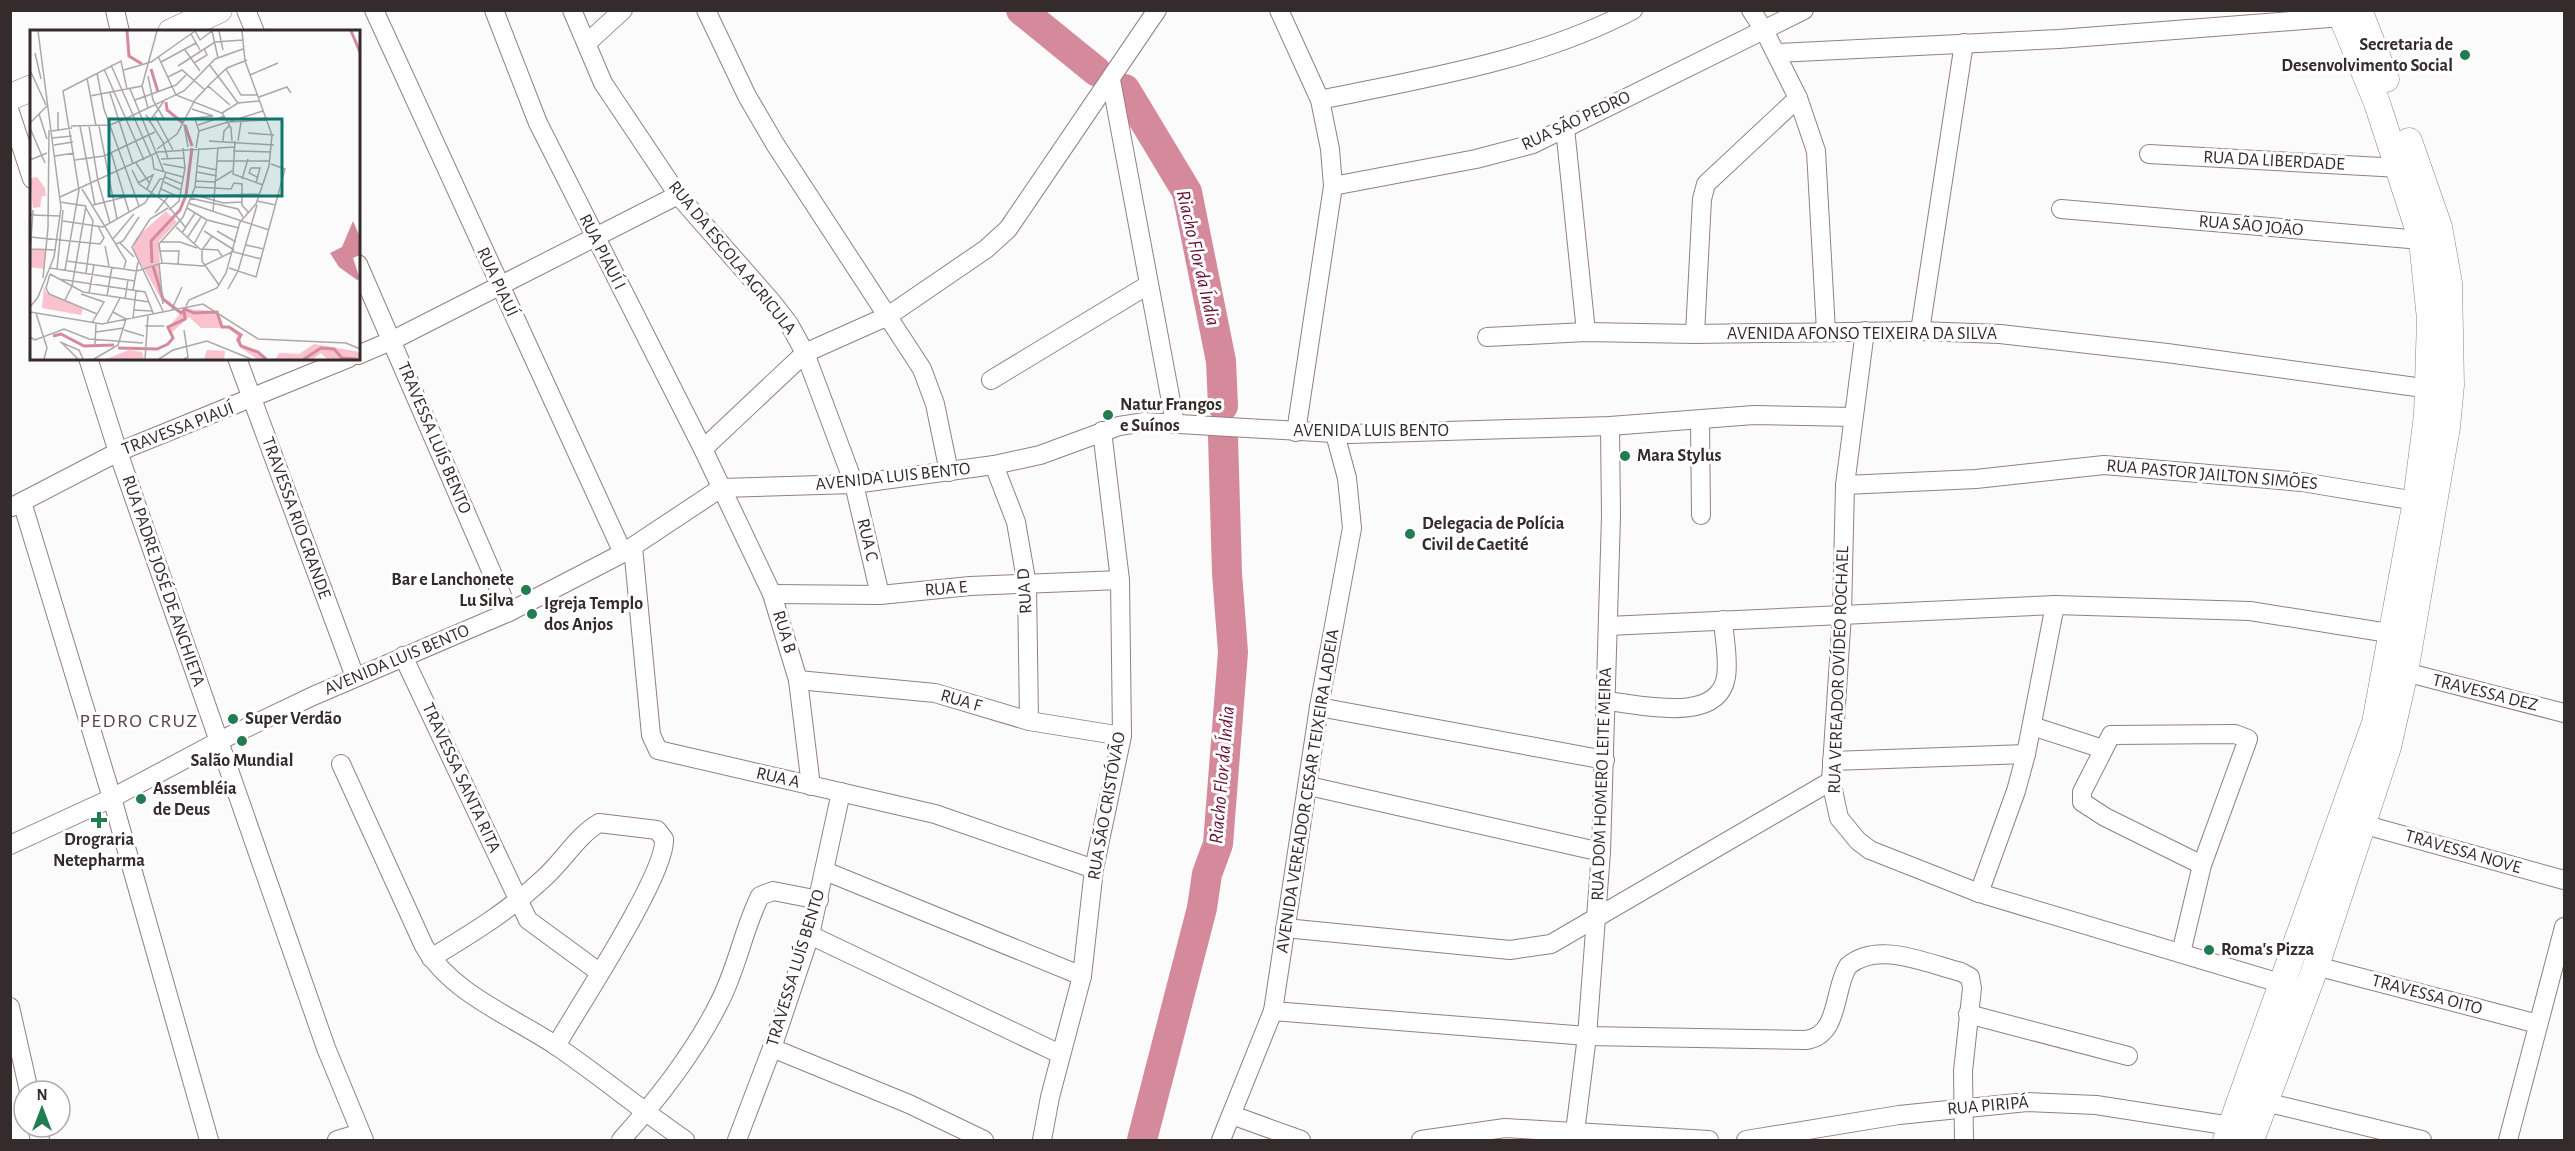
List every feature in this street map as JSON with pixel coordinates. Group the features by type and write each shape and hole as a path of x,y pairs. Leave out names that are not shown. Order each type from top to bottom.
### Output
{"street":[{"path":"115,10 120,30"},
{"path":"175,30 219,10"},
{"path":"246,10 254,30"},
{"name":"RUA PIAUÍ","path":"374,10 499,286 628,550"},
{"name":"RUA PIAUÍ I","path":"494,10 537,123 721,488"},
{"name":"RUA DA ESCOLA AGRICULA","path":"572,10 603,83 678,195 789,324 805,353 854,484"},
{"path":"587,43 623,10"},
{"path":"706,10 747,96 775,144 922,369 931,388 949,472"},
{"path":"703,449 805,353 888,316 986,249 1008,229 1157,10"},
{"path":"1279,10 1320,100 1330,149 1333,186 1296,432"},
{"path":"1320,100 1465,70 1567,39 1633,10"},
{"path":"1751,10 1776,53 1811,131 1818,166 1826,331"},
{"name":"RUA SÃO PEDRO","path":"1333,186 1506,153 1533,144 1804,10"},
{"path":"1776,53 2059,39 2350,19"},
{"path":"2236,1136 2282,985 2375,723 2402,635 2425,503 2440,390 2450,283 2400,168 2350,19"},
{"path":"2350,19 2430,200 2432,241"},
{"path":"1920,331 1964,43"},
{"path":"1111,80 1175,423"},
{"path":"10,96 30,89"},
{"path":"1695,334 1702,200 1706,184 1798,98"},
{"path":"10,112 30,173"},
{"path":"1565,128 1586,332"},
{"name":"RUA DA LIBERDADE","path":"2149,154 2400,168"},
{"path":"360,354 393,340 678,195"},
{"name":"RUA SÃO JOÃO","path":"2061,209 2432,241"},
{"name":"TRAVESSA LUÍS BENTO","path":"360,268 509,612"},
{"path":"991,380 1148,285"},
{"name":"RUA VEREADOR OVÍDEO ROCHAEL","path":"1865,331 1845,485 1842,614 1831,781 1839,818 1858,841 1888,859 1979,893 2307,992"},
{"name":"AVENIDA AFONSO TEIXEIRA DA SILVA","path":"1487,337 1586,332 1695,334 1920,331 2031,337 2440,390"},
{"name":"RUA PADRE JOSÉ DE ANCHIETA","path":"89,360 118,452 326,1047 362,1137"},
{"name":"TRAVESSA RIO GRANDE","path":"238,360 355,677"},
{"name":"TRAVESSA PIAUÍ","path":"16,505 118,452 252,400 344,360"},
{"name":"AVENIDA LUIS BENTO","path":"10,845 112,798 219,741 355,677 509,612 628,550 721,488 854,484 949,472 1040,455 1102,432 1134,424 1175,423 1335,434 1610,426 1754,415 1853,417"},
{"path":"1700,420 1701,515"},
{"name":"RUA DOM HOMERO LEITE MEIRA","path":"1575,1136 1587,1036 1601,852 1608,626 1610,426"},
{"name":"RUA SÃO CRISTÓVÃO","path":"1042,1140 1060,1054 1082,976 1094,869 1122,736 1120,580 1102,432"},
{"name":"AVENIDA VEREADOR CESAR TEIXEIRA LADEIA","path":"1221,1140 1274,1011 1319,707 1352,528 1349,488 1335,434"},
{"name":"RUA D","path":"994,465 1016,522 1027,585 1029,721"},
{"name":"RUA PASTOR JAILTON SIMÕES","path":"1845,485 1976,479 2104,465 2302,482 2425,503"},
{"name":"RUA C","path":"854,484 879,595"},
{"name":"RUA B","path":"721,488 772,594 798,680 811,786"},
{"path":"16,505 112,798 209,1140"},
{"name":"RUA A","path":"628,550 655,747 665,753 960,821 1094,869"},
{"name":"RUA E","path":"772,594 879,595 970,586 1120,580"},
{"path":"1608,626 2055,605 2250,611 2402,635"},
{"path":"1979,893 2016,791 2026,754 2055,605"},
{"path":"1606,701 1685,708 1704,706 1718,696 1726,678 1723,620"},
{"path":"2236,1136 2265,1102 2316,966 2388,747 2405,672 2402,635"},
{"name":"TRAVESSA SANTA RITA","path":"403,656 528,920 600,972"},
{"name":"TRAVESSA DEZ","path":"2405,672 2565,713"},
{"name":"RUA F","path":"798,680 935,693 1029,721 1122,736"},
{"path":"1319,707 1605,760"},
{"path":"2032,726 2103,749"},
{"path":"2181,953 2202,865 2247,747 2246,737 2235,734 2120,733 2110,736 2082,792 2082,802 2105,817 2202,865"},
{"path":"1832,761 2026,754"},
{"path":"341,764 431,958 441,970 555,1046 685,1140"},
{"path":"1285,928 1510,950 1551,944 1831,781"},
{"path":"1309,786 1601,852"},
{"name":"TRAVESSA LUÍS BENTO","path":"737,1140 810,935 841,792"},
{"path":"431,958 519,900 546,876 583,835 599,823 657,830 664,839 661,861 600,972 555,1046"},
{"name":"TRAVESSA NOVE","path":"2362,824 2565,880"},
{"path":"825,871 1082,976"},
{"path":"621,1140 645,1113 690,1053 721,1001 760,896 773,891 819,900"},
{"path":"2508,1140 2565,927"},
{"path":"810,935 1060,1054"},
{"path":"1274,1011 1587,1036 1818,1038 1828,1028 1843,973 1855,959 1873,955 1897,956 1961,972 1966,974 1971,983 1963,1108 1964,1140"},
{"name":"TRAVESSA OITO","path":"2316,966 2538,1024"},
{"path":"10,1007 26,1079"},
{"path":"1968,1014 2128,1056"},
{"path":"772,1047 909,1104 984,1140"},
{"name":"RUA PIRIPÁ","path":"1746,1140 1899,1115 2027,1102 2072,1103 2236,1136"},
{"path":"2265,1102 2422,1140"},
{"path":"1232,1115 1300,1140"},
{"path":"1421,1140 1491,1129 1575,1136 1709,1140"},
{"path":"337,1140 362,1137"}],"waterway":[{"name":"Riacho Flor da Índia","path":"1021,10 1096,71"},
{"name":"Riacho Flor da Índia","path":"1125,89 1187,192 1221,361 1223,406"},
{"name":"Riacho Flor da Índia","path":"1142,1140 1202,908 1207,874 1218,844 1233,652 1227,573 1223,437"}],"place":[{"name":"Secretaria de Desenvolvimento Social","path":"2465,55"},
{"name":"Natur Frangos e Suínos","path":"1108,415"},
{"name":"Mara Stylus","path":"1625,456"},
{"name":"Delegacia de Polícia Civil de Caetité","path":"1410,534"},
{"name":"Bar e Lanchonete Lu Silva","path":"526,590"},
{"name":"Igreja Templo dos Anjos","path":"532,614"},
{"name":"Super Verdão","path":"233,719"},
{"name":"Salão Mundial","path":"242,741"},
{"name":"Assembléia de Deus","path":"141,799"},
{"name":"Drograria Netepharma","path":"99,820"},
{"name":"Roma's Pizza","path":"2209,950"}],"district":[{"name":"PEDRO CRUZ","path":"139,721"}]}
